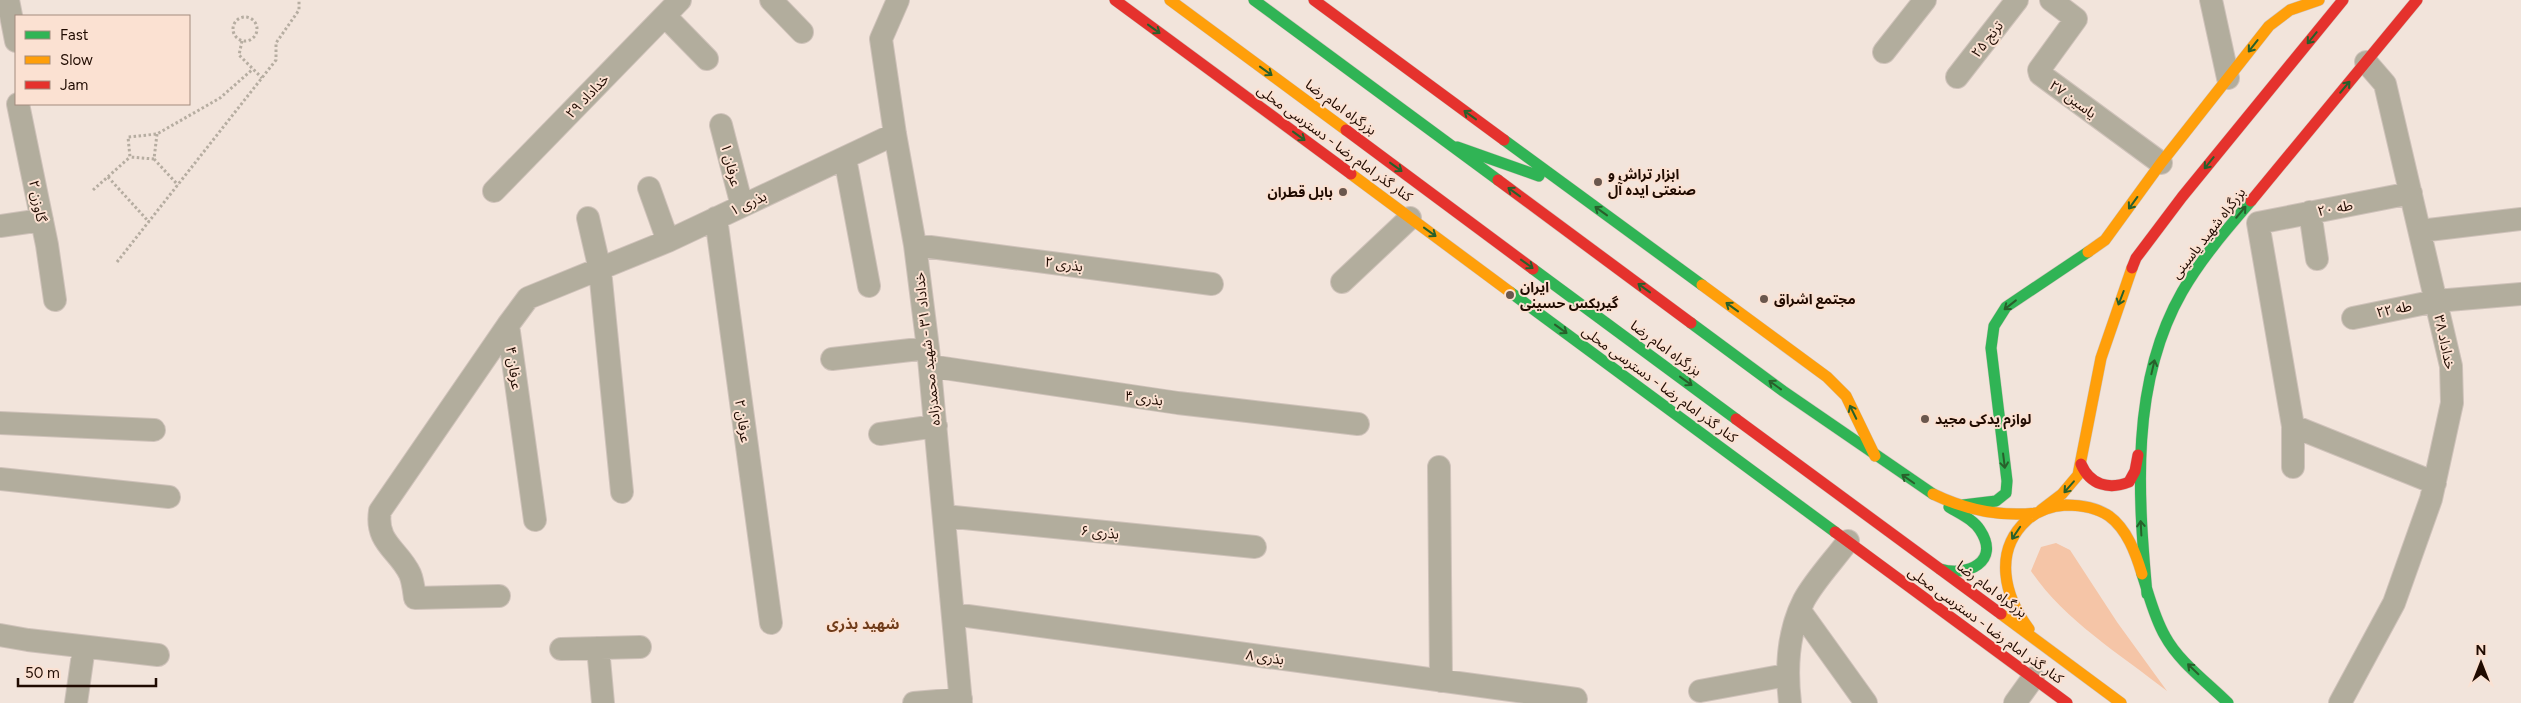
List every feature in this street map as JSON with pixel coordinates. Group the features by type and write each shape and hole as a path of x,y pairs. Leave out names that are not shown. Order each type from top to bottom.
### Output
{"main road":[{"name":"کنار گذر امام رضا - دسترسی محلی","path":"1115,0 2067,703"},
{"name":"بزرگراه امام رضا","path":"1170,0 2120,703"},
{"path":"1254,0 1783,391 1976,525 1984,538 1983,558 1974,568 1955,574 1940,569"},
{"path":"1314,0 1837,386 1846,396 1875,456"},
{"path":"1962,505 1991,503 2002,498 2006,493 2007,481 1991,348 1991,332 1996,318 2006,307 2109,243 2161,163 2268,26 2290,10 2319,0"},
{"path":"2042,645 2019,616 2007,588 2004,573 2005,557 2010,542 2018,529 2069,488 2078,475 2101,358 2132,256 2343,0"},
{"name":"بزرگراه شهید یاسینی","path":"2147,594 2140,529 2141,444 2144,416 2158,345 2176,300 2206,255 2417,0"},
{"path":"1230,44 1250,75"},
{"path":"1260,90 1280,121"},
{"path":"1449,144 1567,186"},
{"path":"1589,350 1616,356"},
{"path":"1642,362 1669,369"},
{"path":"2081,464 2086,476 2096,483 2114,487 2124,485 2129,482 2135,470 2141,444"},
{"path":"1924,490 1962,505 2014,515 2039,511 2059,504 2078,504 2097,508 2113,519 2126,533 2134,550 2158,625 2179,656 2228,703"}],"street":[{"path":"8,0 15,36"},
{"name":"خداداد ۲۹","path":"494,191 680,0"},
{"path":"771,0 802,32"},
{"name":"خداداد ۳۱ - شهید محمدزاده","path":"898,0 881,39 895,134 915,245 929,357 961,701"},
{"path":"1884,52 1925,0"},
{"name":"ترنج ۲۵","path":"1957,77 2017,0"},
{"name":"یاسین ۲۷","path":"2051,0 2076,19 2039,70 2040,74 2161,163"},
{"path":"2211,0 2228,78"},
{"path":"664,16 706,59"},
{"name":"خداداد ۳۸","path":"2340,703 2394,603 2431,499 2452,403 2451,366 2385,84 2366,62"},
{"name":"گاوزن ۲","path":"18,105 42,220 55,300"},
{"name":"عرفان ۱","path":"721,125 742,206"},
{"name":"بذری ۱","path":"600,270 668,241 895,134"},
{"path":"845,158 869,286"},
{"path":"649,188 668,241"},
{"name":"طه ۲۰","path":"2292,426 2258,223 2411,193"},
{"path":"2310,212 2317,259"},
{"path":"588,218 600,270 622,492"},
{"name":"عرفان ۲","path":"716,218 771,623"},
{"path":"1342,282 1410,218"},
{"path":"0,226 42,220"},
{"path":"2420,231 2521,220"},
{"name":"بذری ۲","path":"915,245 1212,284"},
{"path":"499,596 415,598 410,574 382,536 378,523 380,511 528,298 600,270"},
{"name":"طه ۲۲","path":"2353,318 2436,301 2521,294"},
{"name":"عرفان ۴","path":"508,325 535,520"},
{"name":"بذری ۴","path":"832,359 929,357 1178,403 1358,424"},
{"path":"0,423 154,430"},
{"path":"880,434 936,426"},
{"path":"2292,467 2292,426 2435,483"},
{"path":"1439,467 1441,681"},
{"path":"0,479 169,497"},
{"name":"بذری ۶","path":"944,516 1255,547"},
{"path":"1790,703 1787,675 1795,625 1800,611 1804,600 1848,541"},
{"path":"1800,611 1866,703"},
{"name":"بذری ۸","path":"953,614 1441,681 1530,698 1576,699"},
{"path":"0,635 158,655"},
{"path":"76,703 84,647"},
{"path":"561,649 640,647"},
{"path":"598,648 604,703"},
{"path":"1700,691 1787,675"},
{"path":"2015,703 2033,678"},
{"path":"914,703 961,701"}],"path":[{"path":"117,262 276,60 276,43 299,10 299,0"},
{"path":"249,16 257,23 258,33 251,40 242,41 234,35 233,25 239,18 249,16"},
{"path":"242,41 239,55 262,78"},
{"path":"130,157 128,137 157,134 220,98 253,69"},
{"path":"154,159 157,134"},
{"path":"93,190 130,157 154,159 178,185"},
{"path":"108,177 149,222"}],"shaded area":[{"path":"2056,543 2070,550 2117,622 2167,691 2094,636 2044,589 2031,571 2041,547"}],"traffic: fast":[{"path":"1254,0 1498,180"},
{"path":"1504,140 1702,285"},
{"path":"1457,147 1539,176"},
{"path":"2147,594 2140,478 2146,401 2153,364 2165,327 2189,280 2223,234 2251,201"},
{"path":"1963,505 1996,501 2006,493 2007,481 1991,348 1994,326 2006,307 2088,252"},
{"path":"1533,269 1736,419"},
{"path":"1510,292 1835,532"},
{"path":"1691,323 1783,391 1933,494"},
{"path":"1940,569 1950,571 1970,569 1984,559 1986,551 1985,541 1977,526 1949,507"},
{"path":"2142,574 2152,606 2165,636 2186,663 2228,703"}],"traffic: slow":[{"path":"1170,0 1346,130"},
{"path":"2088,252 2105,240 2161,163 2269,26 2290,10 2319,0"},
{"path":"1351,174 1510,292"},
{"path":"2041,510 2062,494 2078,475 2101,358 2132,268"},
{"path":"1702,285 1827,377 1846,396 1875,456"},
{"path":"1933,494 1945,500 1983,511 2009,514 2036,513"},
{"path":"2029,629 2020,616 2008,588 2006,559 2009,545 2016,532 2027,520 2040,512 2055,507 2072,505 2099,510 2109,516 2126,535 2134,550 2142,574"},
{"path":"2001,614 2121,703"}],"traffic: jam":[{"path":"1115,0 1351,174"},
{"path":"1314,0 1504,140"},
{"path":"2132,268 2136,258 2182,197 2343,0"},
{"path":"2251,201 2417,0"},
{"path":"1346,130 1533,269"},
{"path":"1498,180 1691,323"},
{"path":"1736,419 2001,614"},
{"path":"2081,464 2089,477 2101,484 2114,486 2129,482 2135,471 2138,455"},
{"path":"1835,532 2067,703"}],"place":[{"name":"ابزار تراش و صنعتی ایده آل","path":"1598,182"},
{"name":"بابل قطران","path":"1343,192"},
{"name":"ایران گیربکس حسینی","path":"1510,295"},
{"name":"مجتمع اشراق","path":"1764,299"},
{"name":"لوازم یدکی مجید","path":"1925,419"}],"district":[{"name":"شهید بذری","path":"863,624"}]}
